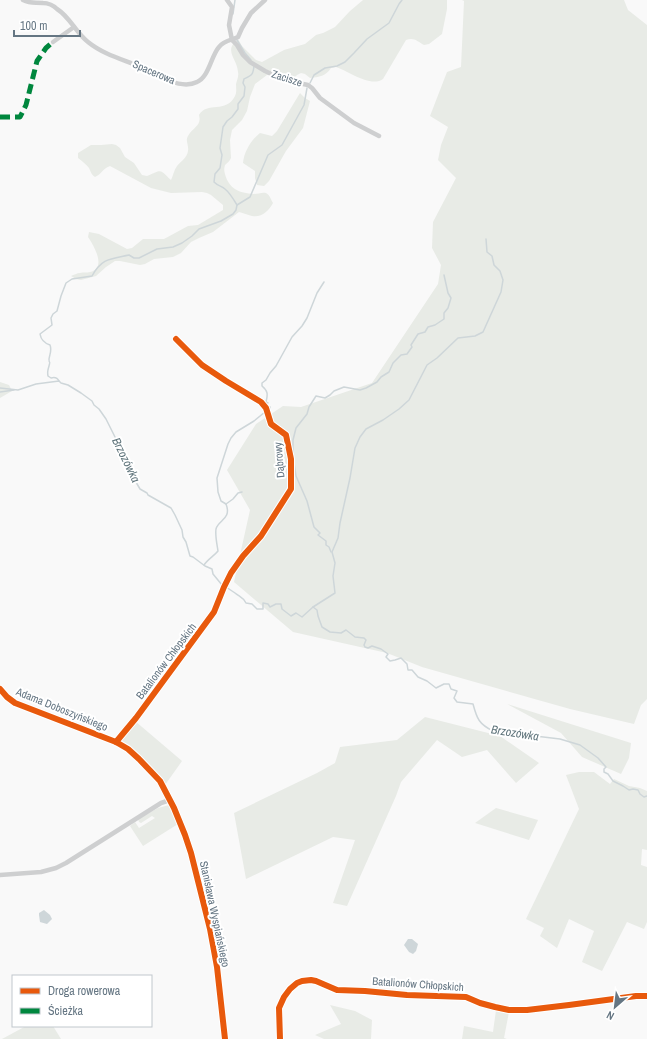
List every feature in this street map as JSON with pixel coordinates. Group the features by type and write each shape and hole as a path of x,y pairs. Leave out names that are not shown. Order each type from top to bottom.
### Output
{"street":[{"name":"Spacerowa","path":"23,0 34,3 44,3 57,8 65,15 82,37 98,49 145,68 170,81 187,84 200,81 210,66 215,53 220,46 238,37 251,13 264,0"},
{"path":"226,0 232,7 229,25 232,40"},
{"path":"53,42 74,27"},
{"name":"Zacisze","path":"232,40 250,62 284,80 308,85 320,98 354,123 379,136"},
{"name":"Dąbrowy","path":"176,339 202,365 261,402 266,408 271,424 286,435 291,459 291,489 261,536 243,556 231,573 224,587"},
{"name":"Batalionów Chłopskich","path":"116,742 136,718 214,612 224,587"},
{"name":"Adama Doboszyńskiego","path":"0,689 15,703 116,742 128,749 160,781 169,798"},
{"path":"0,875 41,872 56,868 169,798"},
{"name":"Stanisława Wyspiańskiego","path":"169,798 192,853 217,967 226,1039"},
{"name":"Batalionów Chłopskich","path":"280,1039 280,1008 282,1002 290,989 302,981 316,981 337,990 466,997 480,1003 509,1010 548,1008 636,996 647,996"}],"shaded area":[{"path":"363,0 447,0 447,9 442,34 429,44 424,45 413,39 406,40 383,79 378,81 360,78 336,67 331,68 322,76 310,78 301,73 290,82 272,75 267,75 255,84 247,111 242,120 232,130 230,140 231,158 225,165 224,171 229,183 235,189 254,194 266,193 273,203 267,211 259,216 250,216 239,212 213,232 191,242 181,253 173,257 154,259 140,265 115,261 96,276 81,280 71,276 79,273 90,272 95,270 98,266 98,256 88,237 89,232 99,234 127,249 132,248 143,239 164,239 188,226 198,225 223,210 223,205 207,193 171,193 151,188 110,166 95,177 89,168 78,158 78,153 91,145 116,145 120,148 125,157 134,163 142,175 147,176 160,171 171,180 176,168 185,158 188,149 187,138 198,124 200,119 199,115 202,111 227,105 235,96 238,74 231,51 234,43 238,39 242,46 256,60 262,62 284,50 305,44 316,35 335,27"},
{"path":"462,0 624,0 628,10 647,25 647,699 641,705 634,724 570,709 422,667 387,653 293,632 234,582 250,510 227,470 256,424 283,406 301,407 372,383 438,284 441,265 432,248 433,222 456,178 438,160 441,145 448,127 430,116 447,72 461,67 464,1"},
{"path":"300,93 310,101 303,128 286,151 269,181 264,186 257,185 255,171 243,163 248,146 260,133 272,136 277,131"},
{"path":"0,382 9,385 12,391 0,398"},
{"path":"507,704 631,743 629,758 621,774 582,757 561,733"},
{"path":"425,717 500,736 539,763 516,783 487,750 462,757 437,740 401,782 347,906 333,903 355,840 333,837 246,879 234,813 335,763 340,747 397,740"},
{"path":"135,721 182,761 165,785 150,766 123,742 121,738"},
{"path":"579,772 594,772 610,784 614,779 629,786 647,791 647,850 642,849 641,865 647,867 647,922 644,929 627,922 602,971 582,962 594,931 569,919 557,948 540,936 544,928 526,919 579,809 566,775"},
{"path":"169,805 178,824 143,846 130,826 135,822 139,828 155,818 152,816 141,823 138,819 158,808"},
{"path":"496,808 538,820 529,840 475,823"},
{"path":"44,910 52,919 47,924 40,922 39,913"},
{"path":"408,939 412,939 418,944 416,951 413,954 409,952 404,945"},
{"path":"330,1005 355,1011 372,1020 371,1039 324,1039 315,1035 341,1024"},
{"path":"496,1010 509,1012 504,1038 507,1039 462,1039 464,1026 493,1032"},
{"path":"24,1027 54,1027 61,1039 2,1039"}],"waterway":[{"path":"233,14 235,0"},
{"path":"310,83 314,75 325,68 337,66 345,62 367,39 389,23 402,0"},
{"path":"237,40 251,60"},
{"path":"59,381 54,377 51,378 48,376 51,347 43,341 40,334 52,325 51,318 57,311 66,283 72,279 92,276 99,266 107,260 129,255 134,258 139,258 157,249 173,247 182,243 199,229 221,221 233,214 236,210 237,205 227,191 214,182 215,174 220,168 222,155 220,148 223,127 238,109 238,104 244,96 244,79 252,74 254,66"},
{"path":"237,205 250,197 268,155 282,145 304,105 307,88"},
{"path":"313,607 335,593 333,576 335,563 332,552 338,538 355,448 360,437 366,429 383,420 409,400 427,365 437,358 458,338 475,336 483,332 501,292 503,280 500,271 494,265 492,256 487,252 486,239"},
{"path":"331,552 329,547 326,545 326,541 318,535 320,533 314,527 307,501 296,476 293,456 293,440 296,428 307,414 309,407 316,396 325,398 334,391 344,387 360,390 377,382 381,377 389,372 393,363 401,355 407,354 418,334 425,332 428,327 435,325 444,319 444,313 448,308 451,298 448,293 444,275"},
{"path":"268,403 266,402 267,393 262,386 262,383 276,366 292,337 307,318 317,293 324,282"},
{"name":"Brzozówka","path":"0,388 18,390 36,384 59,381 68,385 92,401 106,419 140,489 171,508 182,530 190,556 212,569 213,574 222,585"},
{"name":"Brzozówka","path":"0,392 14,390"},
{"path":"226,504 221,501 218,492 217,478 228,444 236,432 265,412"},
{"path":"204,565 218,551 216,529 226,516 226,504 238,493 242,492"},
{"name":"Brzozówka","path":"226,587 243,598 246,603 252,604 257,609 263,609 263,603 268,604 270,607 276,604 281,604 282,609 291,616 296,613 302,617 313,607 317,610 322,627 330,632 341,633 346,630 355,637 364,638 366,640 364,645 365,647 368,648 372,646 381,649 388,654 386,657 390,661 401,658 407,664 408,670 412,670 418,677 427,681 436,688 444,684 449,684 451,689 457,691 454,698 457,702 473,704 479,720 493,731 560,739 580,745 598,758 606,767 604,772 608,774 613,781 629,790 638,790 644,797 647,796"}],"marked path":[{"path":"0,117 20,117 26,105 37,61 46,48 53,42"}],"cycle path":[{"path":"116,742 136,718 214,612 231,573 243,556 261,536 291,489 291,459 286,435 271,424 266,408 261,402 202,365 176,339"},
{"path":"0,689 15,703 116,742 128,749 160,781 174,808 191,853 210,929 217,967 225,1039"},
{"path":"280,1039 279,1008 290,989 302,981 316,981 337,990 466,997 480,1003 509,1010 527,1010 636,996 647,996"}]}
